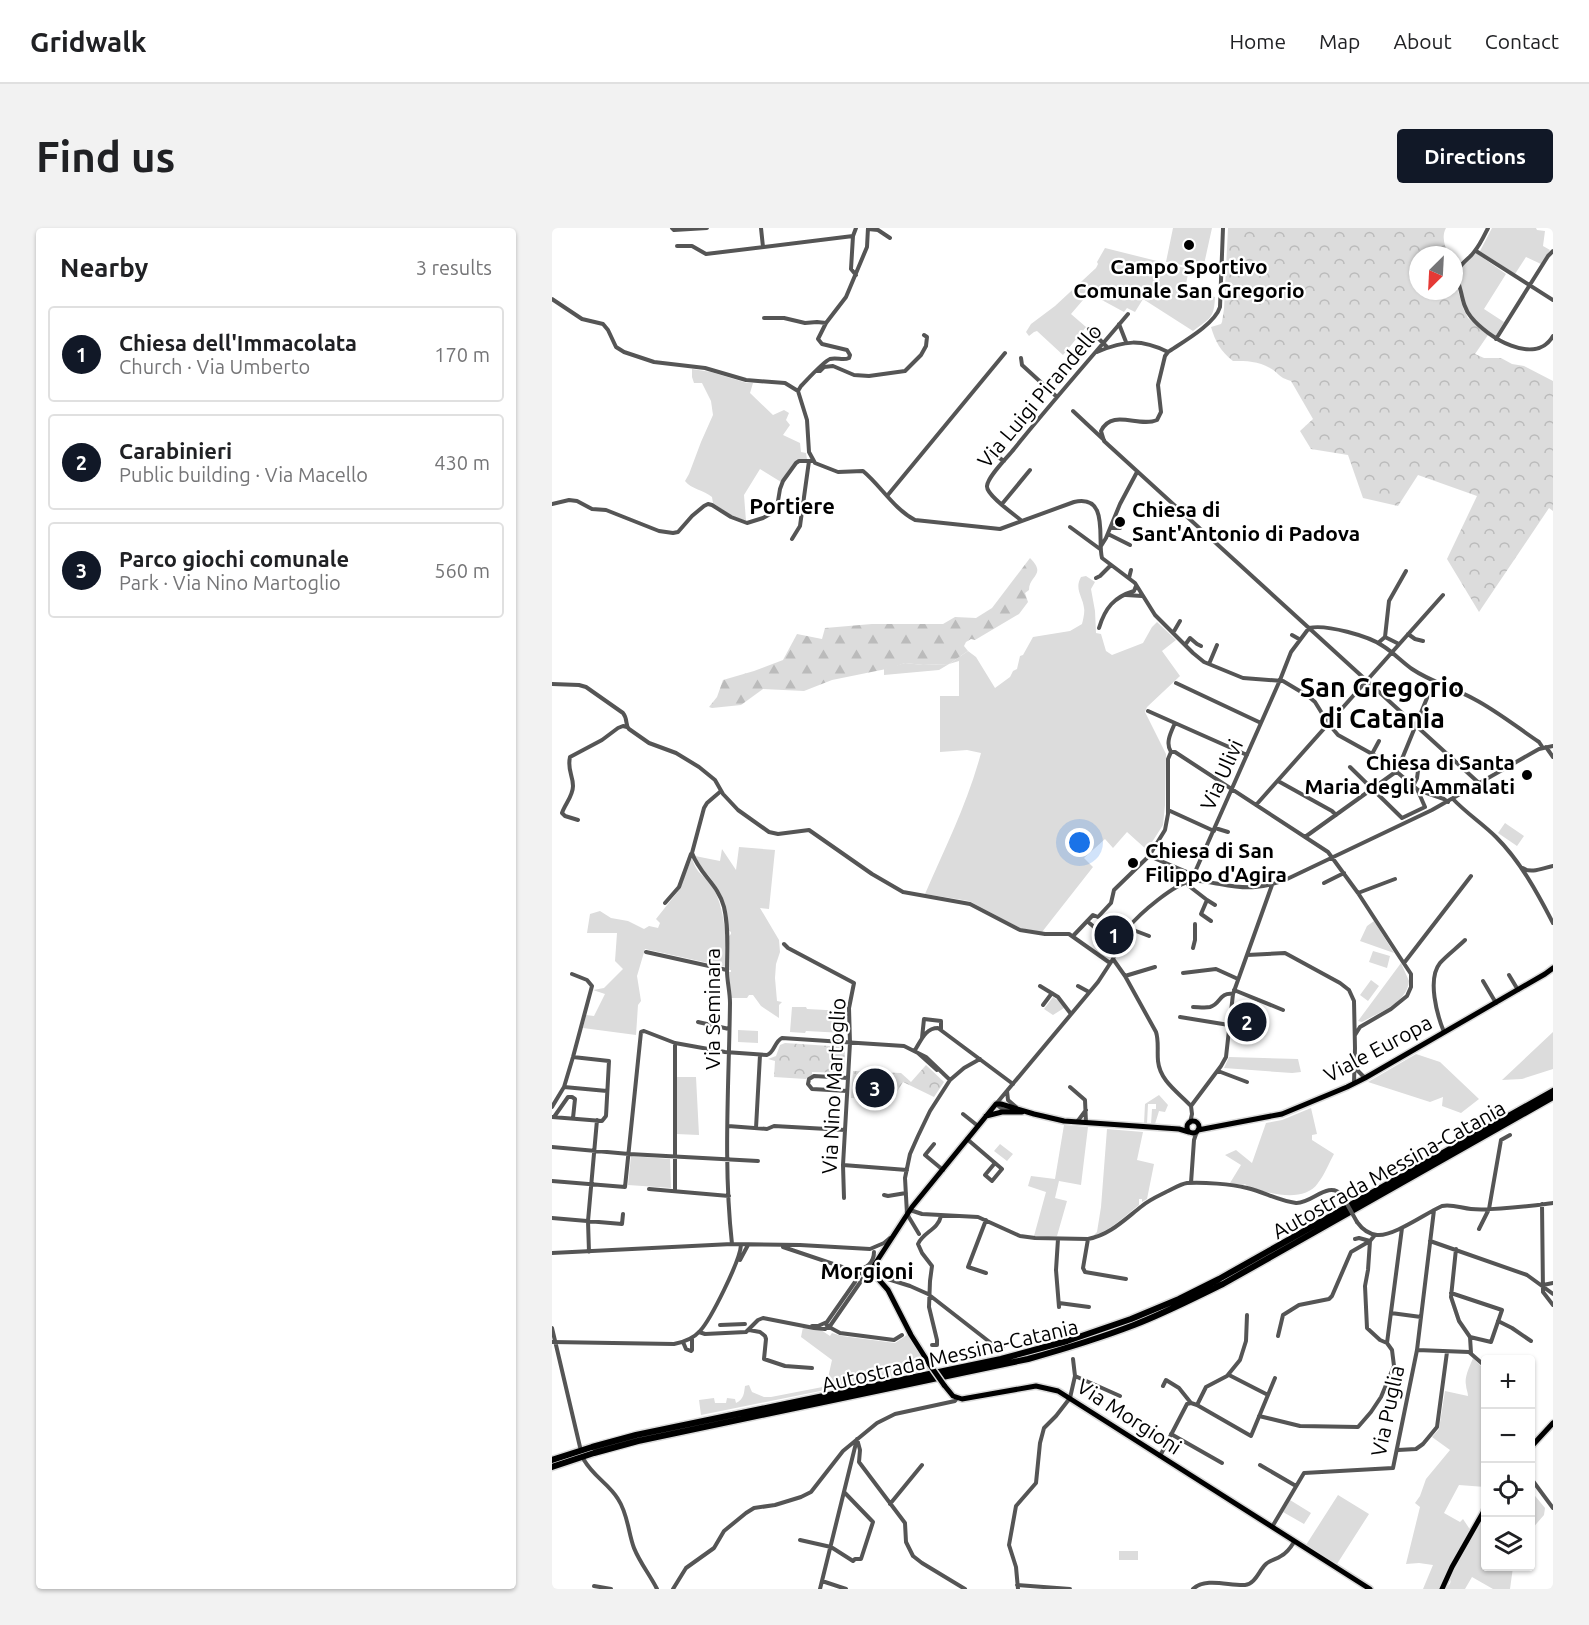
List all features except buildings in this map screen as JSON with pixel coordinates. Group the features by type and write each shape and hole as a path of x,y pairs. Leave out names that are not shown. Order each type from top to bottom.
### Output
{"highway":[{"name":"Autostrada Messina-Catania","path":"552,1467 638,1441 1028,1359 1133,1325 1223,1284 1553,1094"},
{"name":"Autostrada Messina-Catania","path":"552,1460 644,1433 1001,1359 1109,1328 1219,1279 1553,1094"}],"main road":[{"name":"Viale Europa","path":"1215,1126 1282,1114 1365,1078 1553,970"},
{"path":"957,1398 946,1387 911,1335 875,1265 910,1211 996,1104 1050,1118 1086,1123 1179,1129 1193,1134 1200,1126 1198,1122"},
{"path":"987,1116 1016,1110"},
{"path":"1179,1129 1194,1121 1215,1126"},
{"path":"1189,1133 1187,1128 1190,1124"},
{"path":"1197,1130 1215,1126"},
{"name":"Via Morgioni","path":"957,1398 968,1399 1036,1386 1058,1391 1370,1589"},
{"path":"1535,1443 1553,1423"},
{"path":"1442,1589 1481,1516"}],"street":[{"path":"672,228 674,230 707,228"},
{"path":"761,228 763,247"},
{"path":"855,274 851,269 853,236 856,228"},
{"path":"1104,441 1101,431 1113,419 1148,422 1157,420 1161,408 1159,378 1168,352 1218,313 1223,228"},
{"path":"1488,228 1476,251 1460,267 1458,279 1465,308 1470,317 1496,339 1514,347 1540,348 1553,336"},
{"path":"798,391 829,360 834,358 847,360 850,355 847,350 819,342 820,335 826,323 844,302 867,247 868,229 878,230 890,238"},
{"path":"677,246 692,246 706,254 853,236"},
{"path":"1476,251 1553,300"},
{"path":"1496,339 1548,256 1553,252"},
{"path":"552,299 582,319 603,324 616,347 624,352 654,362 705,368 746,380 784,383 798,391 807,420 811,461 800,526 792,539"},
{"name":"Via Luigi Pirandello","path":"1023,521 990,494 986,488 990,480 1128,314"},
{"path":"764,318 826,323"},
{"path":"1119,324 1126,342"},
{"path":"1089,329 1107,347"},
{"path":"817,371 832,366 854,375 869,376 905,371 924,352 927,337 924,335"},
{"path":"1095,352 1126,342 1150,344 1168,352"},
{"path":"887,496 1005,353"},
{"path":"1021,358 1022,365 1057,397"},
{"path":"1073,411 1480,784"},
{"path":"987,450 1004,461"},
{"path":"552,504 569,500 577,501 592,509 606,510 666,533 678,532 692,516 708,504 747,523 763,518 775,510 779,503 783,481 799,461 811,461 838,472 861,470 866,472 887,496 915,520 1000,529 1074,502 1087,502 1096,510 1100,518 1102,558 1136,585 1155,615 1193,653 1209,664 1243,678 1280,680 1308,696 1315,702 1338,735 1383,760 1418,790 1450,801 1494,835 1525,870 1533,871 1553,866"},
{"path":"1002,504 1030,470"},
{"path":"1100,548 1137,472"},
{"path":"1070,527 1100,548"},
{"path":"1111,528 1120,528"},
{"path":"1108,534 1130,545"},
{"path":"1096,578 1111,565"},
{"path":"1129,578 1131,570"},
{"path":"1376,643 1385,636 1389,601 1406,571"},
{"path":"1099,628 1110,606 1122,594 1134,591 1136,585"},
{"path":"1122,594 1143,596"},
{"path":"1256,805 1443,595"},
{"path":"1173,633 1180,621"},
{"path":"1309,628 1335,629 1376,643 1392,652 1412,669 1477,700 1543,746 1553,757"},
{"name":"Via Ulivi","path":"1189,882 1215,829 1291,652 1309,628"},
{"path":"1408,634 1423,641"},
{"path":"1292,635 1299,639"},
{"path":"1385,636 1399,644"},
{"path":"1185,645 1190,638 1202,646"},
{"path":"1209,664 1217,645"},
{"path":"1305,837 1396,771 1434,681"},
{"path":"1176,683 1261,723"},
{"path":"552,684 585,687 623,713 627,727"},
{"path":"1148,711 1247,755"},
{"path":"1175,723 1169,736 1168,747 1171,752 1175,752 1328,852 1404,963 1412,978 1407,996 1400,1003 1360,1027 1355,1035"},
{"path":"578,820 562,813 573,786 569,769 570,758 623,726 649,743 676,753 707,773 738,810 769,832 778,834 809,830 872,874 903,891 970,904 1016,928 1045,934 1069,934 1112,961 1125,976 1158,1037 1160,1070 1170,1087 1191,1106 1190,1124"},
{"path":"1372,754 1378,741"},
{"path":"996,1104 1089,992 1112,961 1128,927 1158,900 1189,882 1203,881 1244,888 1272,885 1427,813 1543,746 1553,746"},
{"path":"1073,936 1093,915 1098,917 1105,910 1111,903 1114,890 1149,856 1165,830 1168,810 1168,759 1171,752"},
{"path":"1350,766 1402,818 1425,807 1418,790"},
{"path":"1413,786 1418,771"},
{"path":"1278,781 1336,815"},
{"path":"665,903 679,887 692,853 704,808 721,791"},
{"path":"1168,810 1228,832"},
{"name":"Via Seminara","path":"692,853 698,868 712,882 723,905 727,933 729,986 727,1159 732,1244"},
{"path":"1149,856 1194,875"},
{"path":"1518,863 1553,923"},
{"path":"1529,880 1533,871"},
{"path":"1324,882 1344,873"},
{"path":"1404,963 1471,876"},
{"path":"1358,893 1395,879"},
{"path":"1189,882 1189,886 1215,905"},
{"path":"1191,1106 1226,1057 1234,992 1272,885"},
{"path":"1207,900 1202,914 1211,921"},
{"path":"1087,921 1100,932"},
{"path":"1193,948 1195,924"},
{"path":"1128,927 1149,936"},
{"path":"1444,1032 1433,990 1437,969 1440,962 1465,940"},
{"name":"Via Nino Martoglio","path":"784,944 854,983 849,1008 850,1043 843,1165 844,1198"},
{"path":"646,952 727,970"},
{"path":"1247,955 1286,953 1349,990 1352,995 1355,1035 1354,1083"},
{"path":"1125,976 1155,967"},
{"path":"1183,973 1216,969 1238,979"},
{"path":"552,1107 564,1087 592,986 587,980 572,974"},
{"path":"1509,975 1518,990"},
{"path":"1483,981 1496,1003"},
{"path":"1040,986 1059,997 1071,1014"},
{"path":"1078,986 1089,992"},
{"path":"1193,1007 1210,1007 1224,995 1234,992 1283,1010"},
{"path":"1042,1005 1052,993"},
{"path":"1180,1017 1229,1025"},
{"path":"922,1038 924,1019 940,1021 942,1030"},
{"path":"698,1022 729,1029"},
{"path":"1354,1022 1365,1024"},
{"path":"915,1050 931,1028 942,1030 1013,1084"},
{"path":"552,1181 625,1187 641,1032 644,1031 675,1042 724,1052 760,1055 770,1054 778,1040 782,1038 904,1046 926,1057 950,1080"},
{"path":"675,1042 675,1191"},
{"path":"756,1128 760,1055"},
{"path":"1355,1056 1358,1071 1365,1078"},
{"path":"553,1117 602,1121 606,1116 609,1061 573,1057"},
{"path":"920,1234 907,1202 905,1178 918,1136 937,1098 950,1080 964,1068 980,1059"},
{"path":"1218,1071 1247,1082"},
{"path":"847,1091 812,1089 808,1086 808,1081 814,1076 848,1078"},
{"path":"564,1087 608,1091"},
{"path":"1070,1087 1085,1100 1086,1123"},
{"path":"1007,1091 1008,1100 1016,1110"},
{"path":"553,1117 568,1097 572,1097 575,1100 573,1118"},
{"path":"1077,1122 1086,1110"},
{"path":"963,1114 978,1126"},
{"path":"1192,1114 1198,1122"},
{"path":"589,1252 588,1221 597,1120"},
{"path":"728,1126 845,1130"},
{"path":"1191,1183 1197,1130"},
{"path":"1189,1133 1194,1146"},
{"path":"1479,1229 1489,1209 1501,1140 1510,1135"},
{"path":"967,1140 995,1163 1002,1169 992,1181 985,1175 995,1163"},
{"path":"934,1144 925,1155 943,1170"},
{"path":"552,1147 759,1161"},
{"path":"843,1165 907,1170"},
{"path":"910,1211 941,1216 978,1217 1020,1236 1088,1239 1096,1238 1113,1229 1144,1204 1185,1183 1249,1188 1294,1202 1303,1202 1333,1190 1342,1195 1357,1222 1366,1232 1375,1235 1385,1235 1442,1206 1489,1209 1553,1203"},
{"path":"649,1189 729,1196"},
{"path":"884,1195 906,1193"},
{"path":"907,1202 910,1211"},
{"path":"1542,1204 1542,1286 1543,1292 1553,1305"},
{"name":"Via Puglia","path":"1272,1527 1304,1473 1393,1468 1417,1350 1434,1210"},
{"path":"552,1218 622,1224 623,1214"},
{"path":"934,1345 938,1340 931,1318 928,1294 932,1266 918,1245 921,1237 937,1226 941,1216"},
{"path":"986,1220 968,1267 986,1273"},
{"path":"1387,1343 1402,1227"},
{"path":"1278,1336 1283,1315 1299,1305 1329,1299 1332,1296 1351,1252 1370,1241 1375,1235"},
{"path":"552,1253 732,1244 870,1249 891,1238"},
{"path":"1059,1239 1056,1270 1059,1305 1089,1307"},
{"path":"1088,1239 1083,1268 1085,1272 1126,1279"},
{"path":"1356,1239 1370,1241"},
{"path":"1259,1416 1300,1426 1358,1427 1381,1397 1394,1366 1392,1350 1387,1343 1367,1328 1365,1286 1370,1241"},
{"path":"1430,1241 1527,1275 1553,1294"},
{"path":"554,1342 674,1344 692,1338 706,1321 733,1270 741,1245"},
{"path":"733,1270 749,1245"},
{"path":"776,1245 866,1274"},
{"path":"799,1252 800,1248 807,1246"},
{"path":"870,1249 875,1265 892,1280 928,1294 996,1347 1003,1347"},
{"path":"1456,1249 1451,1293 1454,1309 1470,1337 1472,1353 1481,1362"},
{"path":"854,1270 875,1265"},
{"path":"749,1331 760,1319 821,1329 829,1327 866,1274 875,1265"},
{"path":"809,1326 818,1326 831,1318 855,1282 857,1277 854,1270"},
{"path":"888,1290 892,1280"},
{"path":"1542,1286 1553,1283"},
{"path":"1451,1293 1502,1310 1491,1342 1470,1337"},
{"path":"1391,1313 1421,1317"},
{"path":"1197,1405 1206,1387 1229,1375 1240,1360 1246,1341 1247,1315"},
{"path":"1498,1320 1531,1341"},
{"path":"825,1323 840,1333 894,1340 902,1335"},
{"path":"730,1324 730,1333"},
{"path":"720,1325 745,1324"},
{"path":"552,1328 580,1447"},
{"path":"699,1332 705,1334 760,1332 765,1335 766,1339 764,1359 785,1366 812,1368"},
{"path":"682,1342 691,1351 693,1350 692,1338"},
{"path":"1417,1350 1472,1353"},
{"path":"1398,1450 1416,1449 1437,1427 1447,1352"},
{"path":"1070,1589 1018,1587 1016,1567 1009,1545 1016,1506 1036,1483 1043,1431 1070,1398 1075,1376 1073,1359"},
{"path":"1229,1375 1268,1395"},
{"path":"1075,1376 1120,1396"},
{"path":"1163,1386 1166,1380 1177,1386 1191,1403 1251,1436 1275,1378"},
{"path":"944,1404 948,1398 946,1387"},
{"path":"673,1589 686,1568 714,1548 724,1531 746,1513 806,1495 814,1489 840,1454 877,1423 900,1413 956,1401 957,1398"},
{"path":"1160,1457 1188,1404 1191,1403"},
{"path":"1172,1434 1221,1462"},
{"path":"819,1589 857,1439"},
{"path":"857,1439 860,1450 859,1462 904,1523 904,1538 914,1556 927,1567 965,1589"},
{"path":"584,1460 618,1498 639,1560 657,1589"},
{"path":"890,1504 921,1465"},
{"path":"1260,1465 1296,1486"},
{"path":"1535,1485 1553,1508"},
{"path":"800,1540 831,1547 853,1561 861,1559 873,1522 844,1493"},
{"path":"1193,1589 1199,1584 1246,1585 1259,1574 1266,1563 1281,1557 1294,1542"},
{"path":"822,1581 846,1589"},
{"path":"594,1586 610,1589"}],"green space":[{"name":"Campo Sportivo Comunale San Gregorio","path":"1173,228 1212,228 1203,269 1166,262"},
{"path":"1228,228 1446,228 1445,246 1409,246 1409,300 1461,300 1468,318 1488,335 1475,354 1484,358 1501,358 1512,364 1524,366 1553,381 1553,511 1549,508 1479,612 1447,559 1477,496 1418,475 1398,506 1363,498 1348,455 1311,449 1300,431 1313,419 1291,381 1261,364 1233,361 1219,346 1211,327 1221,324 1224,309"},
{"path":"1492,228 1536,228 1545,231 1543,246 1550,250 1541,264 1526,257 1515,274 1480,251"},
{"path":"1105,248 1189,269 1185,289 1215,297 1212,314 1193,331 1143,299 1135,312 1127,308 1124,312 1089,293 1071,314 1086,327 1063,355 1037,331 1029,336 1026,332 1031,324 1055,306 1096,268"},
{"path":"1476,253 1506,274 1484,309 1504,322 1495,337 1473,318 1467,308 1463,296 1463,266"},
{"path":"692,369 753,383 750,393 773,415 784,410 789,413 786,420 790,425 783,435 800,443 801,452 806,453 807,459 794,463 781,482 760,469 744,495 746,521 732,516 713,503 712,497 685,481 713,415 711,401 702,383 694,383"},
{"path":"1030,558 1037,572 1029,590 1025,593 1028,602 1019,614 975,640 971,639 966,642 964,646 968,651 949,664 905,663 832,680 804,691 763,689 741,705 709,707 717,697 723,680 783,660 797,634 822,639 825,628 872,624 943,624 955,617 976,618 992,608"},
{"path":"1086,576 1095,582 1091,589 1096,633 1101,634 1106,651 1112,655 1143,643 1157,622 1176,640 1162,651 1180,676 1147,707 1145,712 1166,754 1163,825 1147,850 1127,832 1113,848 1105,839 1084,858 1093,867 1042,932 1020,928 969,901 925,894 963,807 981,753 967,750 940,752 940,696 959,696 959,661 949,664 968,651 976,657 995,688 1017,669 1020,656 1023,655 1033,637 1070,631 1082,624 1084,610 1078,585 1081,577"},
{"path":"905,663 949,664 939,670 884,675 884,669"},
{"path":"1505,823 1524,836 1517,846 1498,833"},
{"path":"739,847 775,850 769,909 760,908 779,940 780,952 775,978 777,1001 782,1002 779,1005 779,1018 761,1006 753,995 747,998 731,998 729,936 731,932 728,930 722,898 695,856 720,861 722,849 736,870"},
{"path":"692,858 698,871 711,884 720,904 725,935 726,967 645,949 637,976 641,1001 638,1005 636,1035 583,1028 586,1015 594,1016 605,994 593,990 604,988 623,969 615,961 617,933 587,933 590,914 600,911 611,918 628,921 644,929 649,926 658,928 660,923 656,919 679,890"},
{"path":"1374,921 1394,953 1360,941 1367,926"},
{"path":"1373,951 1390,956 1387,968 1369,962"},
{"path":"1401,963 1409,981 1403,995 1384,1010 1362,1022 1358,1021"},
{"path":"1371,980 1379,986 1368,1001 1360,995"},
{"path":"1053,997 1062,1003 1064,1008 1053,1015 1044,1009"},
{"path":"792,1007 845,1011 844,1033 790,1032"},
{"path":"738,1030 758,1031 758,1043 738,1042"},
{"path":"1553,1032 1553,1069 1522,1079 1502,1080"},
{"path":"785,1043 845,1047 844,1073 812,1072 812,1075 806,1079 774,1077 775,1061 768,1059 776,1056 780,1045"},
{"path":"1416,1054 1440,1062 1479,1099 1461,1113 1442,1106 1443,1097 1430,1102 1368,1082"},
{"path":"1229,1057 1298,1059 1301,1072 1224,1068"},
{"path":"926,1065 944,1082 934,1097 903,1082 890,1103 875,1099 851,1098 853,1071 901,1073 911,1082"},
{"path":"676,1077 696,1077 699,1135 676,1134"},
{"path":"1159,1095 1168,1105 1165,1112 1159,1111 1155,1124 1151,1124 1152,1109 1156,1109 1156,1104 1148,1104 1147,1124 1144,1124 1145,1104"},
{"path":"1311,1108 1317,1134 1312,1135 1312,1140 1334,1154 1320,1180 1312,1189 1304,1193 1284,1195 1245,1184 1230,1183 1241,1165 1225,1155 1236,1150 1252,1163 1266,1123 1282,1120"},
{"path":"1064,1125 1088,1127 1081,1185 1059,1181 1055,1198 1067,1201 1057,1236 1034,1236 1046,1192 1028,1186 1031,1176 1055,1179"},
{"path":"1107,1129 1143,1132 1137,1160 1154,1164 1147,1199 1142,1202 1142,1199 1139,1199 1139,1205 1123,1218 1093,1236 1097,1232 1101,1207"},
{"path":"1000,1144 1013,1154 1007,1161 994,1151"},
{"path":"631,1156 670,1159 671,1188 628,1185"},
{"path":"803,1327 821,1330 830,1336 832,1333 895,1343 907,1335 930,1369 701,1415 699,1400 714,1398 715,1403 726,1403 727,1398 735,1399 736,1403 742,1398 745,1386 749,1385 752,1392 771,1397 838,1384 828,1378 832,1360 801,1337"},
{"path":"1473,1358 1481,1366 1481,1487 1459,1485 1444,1513 1460,1522 1463,1519 1469,1530 1438,1589 1423,1589 1433,1565 1406,1564 1420,1507 1415,1503 1426,1479 1450,1450 1432,1437 1439,1429 1445,1391 1468,1396 1466,1379"},
{"path":"1338,1495 1369,1514 1337,1564 1306,1545"},
{"path":"1535,1496 1545,1508 1544,1515 1535,1525"},
{"path":"1290,1500 1311,1513 1304,1524 1283,1512"},
{"path":"1481,1523 1481,1571 1512,1571 1510,1589 1493,1589 1472,1577 1465,1589 1445,1589 1450,1583 1450,1578"},
{"path":"1119,1551 1138,1551 1138,1560 1119,1560"}],"place":[{"name":"Campo Sportivo Comunale San Gregorio","path":"1189,245"},
{"name":"Chiesa di Sant'Antonio di Padova","path":"1120,522"},
{"name":"Chiesa di Santa Maria degli Ammalati","path":"1527,775"},
{"name":"Chiesa di San Filippo d'Agira","path":"1133,863"},
{"name":"Chiesa dell'Immacolata","path":"1114,935"},
{"name":"Carabinieri","path":"1247,1022"},
{"name":"Parco giochi comunale","path":"875,1088"}],"district":[{"name":"Portiere","path":"792,506"},
{"name":"San Gregorio di Catania","path":"1382,704"},
{"name":"Morgioni","path":"867,1271"}]}
